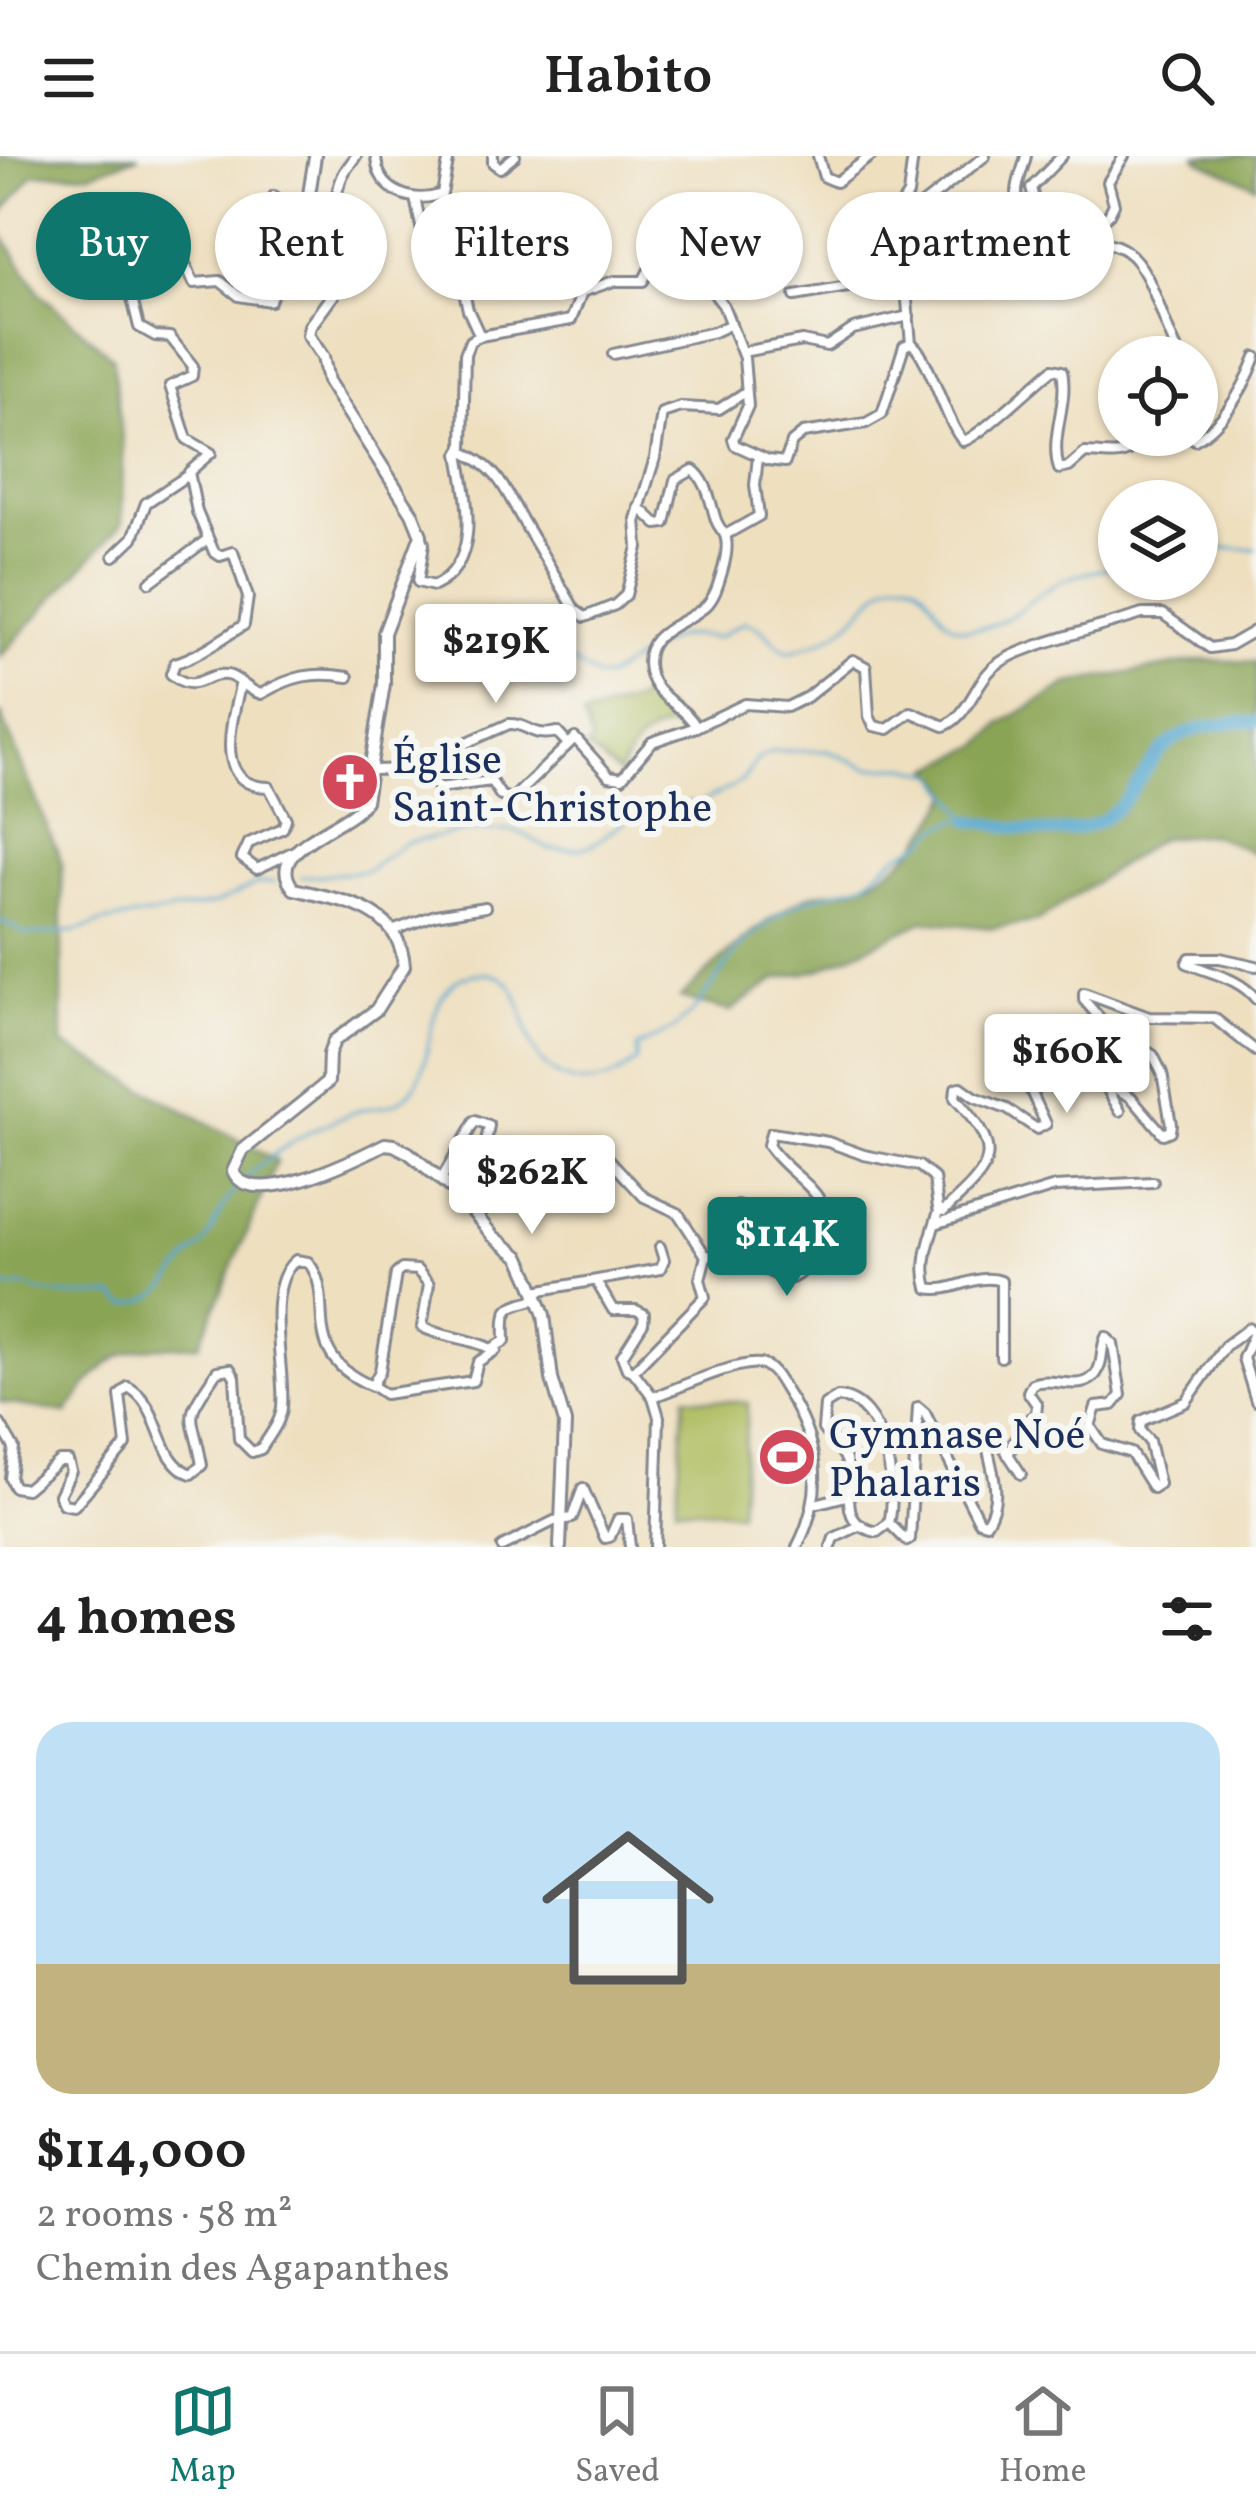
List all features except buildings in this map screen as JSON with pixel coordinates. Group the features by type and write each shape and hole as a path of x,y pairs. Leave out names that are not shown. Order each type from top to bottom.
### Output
{"main road":[{"path":"309,192 315,156"},
{"path":"329,300 308,335 323,357 328,381 412,513 421,536 384,634 384,684 362,808 300,849 286,871 294,889 371,910 392,932 405,959 400,977 368,1018 334,1041 328,1082 242,1150 235,1162 241,1182 264,1187 307,1177 385,1144 410,1153 442,1178 493,1236 520,1258 548,1334 552,1379 565,1423 560,1547"}],"street":[{"path":"339,192 342,175 356,156"},
{"path":"376,156 382,180 397,193 411,197"},
{"path":"442,192 449,156"},
{"path":"494,156 493,163 500,168 515,156"},
{"path":"818,156 824,177 836,182 871,156"},
{"path":"913,156 908,195 898,210 903,215 985,156"},
{"path":"1026,156 1016,194 1021,208 1031,215 1036,210 1030,188 1062,156"},
{"path":"1124,156 1108,182 1114,204 1086,234 1088,239 1129,252 1146,275 1170,336"},
{"path":"114,556 133,538 146,502 188,475 211,453 187,439 170,386 192,376 193,366 170,337 155,336 139,327 135,318 129,286 149,264 146,242 154,223 159,223 164,244 183,260 190,280 215,281"},
{"path":"421,536 418,582 434,586 450,576 465,544 469,508 461,451 468,343 480,336 571,320 582,292 614,281 636,281"},
{"path":"803,295 882,281 909,293 910,343"},
{"path":"466,300 480,336"},
{"path":"719,300 742,352 748,397 733,439 735,445 758,456 785,462 792,442 802,433 875,420 884,410 904,346 910,343"},
{"path":"742,352 802,341 826,346 853,328 909,316"},
{"path":"613,354 731,324"},
{"path":"910,343 920,349 929,377 963,441 975,439 1053,369 1064,376 1055,448 1059,469 1085,453 1098,454"},
{"path":"1218,421 1243,387 1256,357"},
{"path":"461,451 488,467 510,490 525,526 575,610 585,617 626,595 637,555 635,518 655,458 662,413 678,407 716,410 744,393"},
{"path":"725,535 759,516 758,456"},
{"path":"639,507 657,524 665,523 675,480 693,470 704,482 725,535 726,555 714,596 656,638 650,653 649,671 660,691 696,727"},
{"path":"188,475 217,555 233,552 246,584 248,616 237,629 176,663 171,674 200,684 223,675 240,686 226,749 250,787 269,787 286,819 284,828 249,843 242,858 257,869 300,849"},
{"path":"150,582 208,539"},
{"path":"418,769 439,788 491,781 501,796 512,800 575,738 609,776 622,778 652,742 745,704 787,706 807,697 853,660 866,668 874,726 887,729 911,712 944,726 952,724 977,685 1001,661 1142,614 1163,614 1210,647 1229,645 1256,630"},
{"path":"240,686 261,694 290,677 317,672 348,677"},
{"path":"372,770 418,769 509,724 539,735 557,732 568,744"},
{"path":"392,932 435,915 485,908"},
{"path":"1256,966 1202,956 1187,963 1221,974 1256,999"},
{"path":"940,1210 947,1209 988,1158 984,1131 955,1098 956,1088 1007,1109 1036,1130 1046,1124 1012,1051 1008,1037 1012,1027 1136,1101 1159,1133 1170,1132 1162,1073 1153,1055 1111,1030 1084,1000 1086,993 1149,1017 1214,1018 1256,1051"},
{"path":"1102,1080 1120,1112"},
{"path":"442,1178 475,1121 489,1126 486,1157 511,1172 570,1157 606,1156 644,1197 678,1214 706,1256"},
{"path":"706,1256 752,1260 777,1276 792,1278 811,1266 825,1231 821,1201 812,1186 777,1159 768,1145 768,1136 776,1131 919,1166 934,1178 940,1210 923,1273 928,1288 940,1291 976,1279 998,1278 1002,1283 1001,1357"},
{"path":"935,1224 1055,1187 1153,1181"},
{"path":"737,1206 776,1221 817,1254"},
{"path":"0,1424 14,1448 10,1478 14,1487 26,1490 58,1461 68,1461 71,1471 58,1495 63,1504 74,1506 126,1445 120,1395 128,1387 142,1396 174,1463 184,1473 197,1471 201,1459 192,1433 191,1410 224,1368 235,1377 239,1439 256,1453 282,1412 277,1342 284,1275 291,1262 303,1259 316,1275 325,1342 354,1376 385,1394 473,1381 478,1362 505,1341 508,1308 537,1295 660,1269 664,1260 660,1247"},
{"path":"633,1371 705,1298 700,1274 706,1256"},
{"path":"372,1386 378,1381 397,1274 402,1268 417,1270 429,1284 422,1327 466,1336 497,1349"},
{"path":"596,1281 613,1310 644,1314 622,1356 627,1369 653,1397 659,1417 655,1547"},
{"path":"1008,1455 1023,1424 1036,1414 1037,1405 1028,1392 1032,1384 1046,1379 1075,1384 1092,1378 1099,1369 1106,1337 1113,1344 1121,1395 1113,1405 1096,1406 1090,1426 1102,1444 1131,1453 1153,1488 1159,1484 1149,1441 1140,1431 1141,1421 1186,1402 1225,1346 1249,1328 1254,1334 1244,1358 1256,1401"},
{"path":"653,1397 741,1366 766,1366 805,1420 815,1474 813,1504 797,1547"},
{"path":"890,1522 877,1532 861,1526 845,1496 849,1472 845,1458 822,1421 825,1405 838,1397 857,1403 887,1451 892,1472 890,1522 909,1544 918,1407 982,1523 991,1517 996,1474 986,1432 995,1434 1021,1474"},
{"path":"502,1547 574,1516 580,1490 586,1489 605,1538 619,1519 628,1519 630,1547"},
{"path":"813,1504 845,1496"},
{"path":"831,1547 834,1538 861,1526"}],"green space":[{"path":"0,156 139,156 92,173 34,174 0,216"},
{"path":"1196,156 1256,156 1256,186 1200,161"},
{"path":"0,231 36,287 36,300 48,300 113,358 123,447 122,524 0,657"},
{"path":"1203,660 1256,662 1256,854 1211,834 1160,838 1038,921 993,928 923,921 818,970 776,979 730,1011 680,998 784,910 808,896 873,880 901,861 923,838 951,793 932,768 982,744 1002,723 1070,683"},
{"path":"646,697 680,721 680,726 658,730 642,740 619,774 586,747 592,743 583,717"},
{"path":"0,712 62,863 62,1044 277,1161 199,1345 121,1356 96,1375 67,1413 0,1402"},
{"path":"685,1397 748,1403 739,1512 676,1507"}],"waterway":[{"path":"1218,549 1256,549"},
{"path":"653,649 684,636 717,638 744,622 789,652 835,633 883,588 909,580 926,592 955,627 981,628 1004,620 1057,583 1098,570"},
{"path":"495,639 554,650 596,677 606,678 645,654"},
{"path":"971,821 1046,832 1091,825 1114,811 1169,743 1218,724 1256,722"},
{"path":"302,877 366,871 405,843 467,831 512,831 548,849 578,849 592,845 633,815 675,803 699,803 730,788 742,781 758,759 773,751 828,751 868,768 906,767 936,774 969,819"},
{"path":"0,1288 26,1286 73,1296 113,1295 126,1305 156,1295 203,1245 238,1186 269,1158 323,1125 396,1102 410,1092 423,1067 437,1007 461,978 488,974 509,983 532,1046 553,1072 580,1082 610,1078 637,1060 637,1047 674,1029 695,1009 741,945 780,914 806,899 863,884 936,829 960,819 971,821"},
{"path":"0,920 28,935 76,931 215,904 258,883 275,882"}],"place":[{"name":"Église Saint-Christophe","path":"350,782"},
{"name":"Gymnase Noé Phalaris","path":"787,1457"}]}
